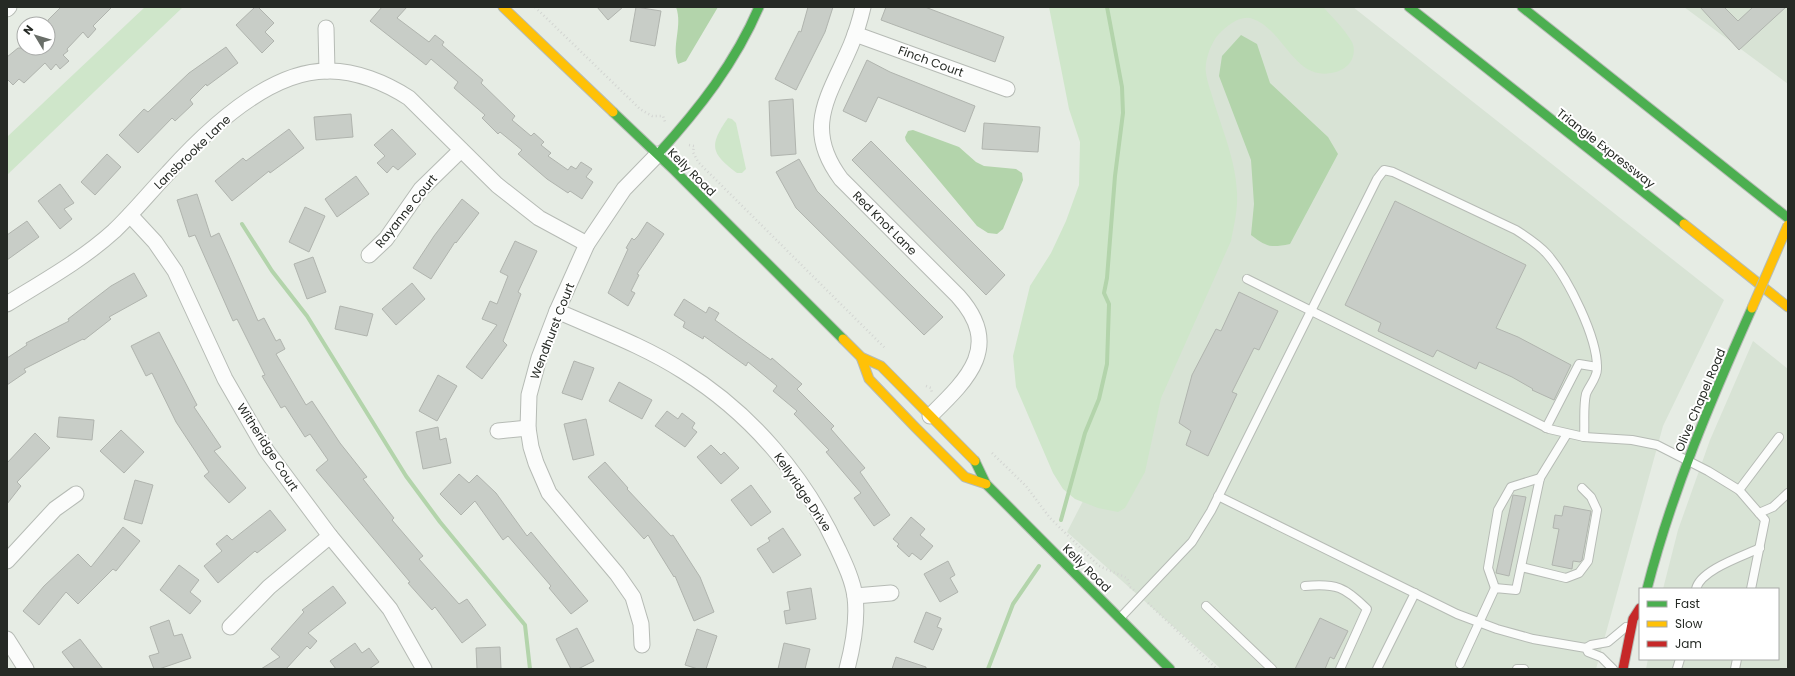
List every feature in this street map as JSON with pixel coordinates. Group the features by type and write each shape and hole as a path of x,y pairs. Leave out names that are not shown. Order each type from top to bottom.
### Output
{"main road":[{"name":"Kelly Road","path":"503,7 658,154 861,358 881,366 978,464 986,484 1170,669"},
{"path":"658,154 694,115 723,76 746,37 759,7"},
{"name":"Triangle Expressway","path":"1409,7 1788,307"},
{"path":"1522,7 1788,218"},
{"name":"Olive Chapel Road","path":"1647,588 1662,530 1687,460 1788,225"},
{"name":"Kelly Road","path":"861,358 869,379 915,427 965,477 986,484"},
{"path":"1623,669 1633,619 1639,610"}],"street":[{"name":"Red Knot Lane","path":"863,7 855,34 827,96 822,118 824,146 831,163 848,187 965,305 974,317 978,330 978,350 970,372 964,382 930,416"},
{"path":"326,28 326,71"},
{"name":"Finch Court","path":"855,34 1007,89"},
{"name":"Lansbrooke Lane","path":"7,304 84,256 130,215 197,142 250,99 271,86 289,79 326,71 361,76 396,90 423,110 497,185 554,227 587,244"},
{"name":"Rayanne Court","path":"369,255 386,239 421,189 461,150"},
{"name":"Wendhurst Court","path":"642,645 641,624 633,597 617,574 550,494 536,463 531,447 528,428 529,395 533,377 557,311 587,244 624,188 658,154"},
{"name":"Witheridge Court","path":"130,215 155,242 175,271 225,379 266,450 330,536 390,609 424,669"},
{"name":"Kellyridge Drive","path":"557,311 632,343 662,358 704,385 748,421 772,446 793,472 826,524 846,568 855,596 854,636 847,669"},
{"path":"498,431 528,428"},
{"path":"7,560 55,509 76,494"},
{"path":"230,627 269,587 330,536"},
{"path":"855,596 891,593"},
{"path":"7,639 26,669"}],"lane":[{"path":"1119,618 1192,542 1218,496 1377,179 1384,170 1393,172 1516,230 1531,239 1547,254 1560,272 1573,295 1596,350 1597,372 1586,394 1584,437"},
{"path":"1247,279 1546,428 1584,437 1644,442 1657,445 1687,460 1739,490 1765,520 1751,588"},
{"path":"1546,428 1578,364 1597,368"},
{"path":"1494,588 1516,590 1540,478 1567,434"},
{"path":"1739,490 1779,437"},
{"path":"1460,664 1494,588 1488,568 1498,510 1511,487 1540,478"},
{"path":"1521,567 1566,578 1579,573 1588,561 1597,510 1591,497 1582,488"},
{"path":"1759,513 1773,507 1788,493"},
{"path":"1218,496 1415,593 1478,622 1497,629 1526,637 1586,648 1591,645 1608,642 1620,633 1633,619"},
{"path":"1696,588 1697,585 1712,570 1760,548"},
{"path":"1305,586 1324,584 1344,589 1367,609 1340,669"},
{"path":"1377,669 1415,593"},
{"path":"1206,606 1272,669"},
{"path":"1586,648 1588,652 1601,657 1613,669"},
{"path":"1517,669 1524,669"}],"path":[{"path":"535,7 640,108 652,116 663,116 663,120"},
{"path":"690,146 694,146 693,152 698,162 888,351"},
{"path":"991,451 1026,486 1050,518 1099,566 1127,578 1130,587"},
{"path":"1151,606 1217,669"}],"shaded area":[{"path":"145,7 183,7 7,175 7,137"},
{"path":"676,7 718,7 686,61 678,64 676,50 678,14"},
{"path":"1049,7 1323,7 1346,32 1354,47 1352,59 1345,68 1331,73 1318,73 1308,69 1298,62 1273,33 1264,25 1253,19 1239,19 1230,24 1213,42 1206,63 1207,76 1234,169 1237,193 1236,217 1231,241 1161,398 1145,472 1125,508 1118,512 1098,508 1075,499 1063,489 1053,473 1016,387 1013,356 1030,286 1051,253 1066,221 1079,185 1080,142 1069,109"},
{"path":"1224,7 1353,7 1724,300 1663,426 1596,669 1221,669 1067,532 1083,501 1196,74"},
{"path":"1684,7 1788,7 1788,84"},
{"path":"1241,35 1257,44 1270,83 1328,137 1338,154 1290,244 1269,246 1251,235 1254,204 1251,160 1219,76 1222,56"},
{"path":"728,118 732,119 736,123 746,169 742,173 737,173 728,166 717,154 715,148 715,142 718,135"},
{"path":"913,130 959,147 976,162 984,166 1016,169 1022,173 1023,180 1003,229 997,234 988,233 977,226 906,141 905,137 908,131"},
{"path":"1753,341 1788,369 1788,669 1646,669 1648,660 1779,660 1779,588 1663,588 1678,530 1710,440"}],"building":[{"path":"61,7 112,7 93,26 96,29 88,38 83,32 67,49 68,51 63,55 69,61 60,69 56,64 51,70 45,63 24,83 19,79 13,85 7,79 7,57 16,50 16,56 56,56 56,16 52,16"},
{"path":"255,7 258,7 274,23 265,32 274,41 262,53 236,25"},
{"path":"382,7 407,7 397,18 429,42 435,35 444,42 442,45 483,80 481,83 515,116 512,120 531,136 534,133 544,142 541,145 551,153 548,156 568,170 571,166 576,169 581,162 592,169 586,177 593,182 582,199 570,191 568,193 547,179 518,154 522,150 500,132 498,134 482,118 485,115 454,88 458,82 431,59 426,65 370,21"},
{"path":"597,7 623,7 608,20"},
{"path":"636,7 661,11 655,46 630,41"},
{"path":"808,7 833,7 825,32 796,90 775,79 799,31 801,32"},
{"path":"886,7 925,7 1004,37 995,62 881,20"},
{"path":"1700,7 1724,7 1738,21 1753,7 1786,7 1739,50"},
{"path":"226,47 238,63 207,86 206,84 190,100 193,104 175,121 172,118 138,153 119,135 144,109 148,112 189,73"},
{"path":"867,60 890,72 975,106 965,132 878,97 866,122 843,111"},
{"path":"793,99 796,154 771,156 769,101"},
{"path":"351,114 353,137 316,140 314,117"},
{"path":"984,123 1040,127 1038,152 982,149"},
{"path":"289,129 304,148 270,173 269,171 232,201 215,181 243,158 246,161"},
{"path":"392,129 416,154 398,170 393,166 387,173 377,163 385,156 374,145"},
{"path":"871,141 1005,275 986,295 852,160"},
{"path":"107,154 121,167 95,195 81,182"},
{"path":"799,159 817,191 943,317 924,335 796,208 776,172"},
{"path":"356,176 369,194 337,217 325,199"},
{"path":"60,184 74,203 64,209 72,219 60,229 38,201"},
{"path":"197,194 211,237 219,233 258,321 264,318 276,341 280,339 285,349 276,354 306,405 312,401 340,443 367,477 363,479 394,518 392,520 423,556 419,559 459,604 467,599 486,625 462,643 435,607 432,610 408,583 410,582 316,470 328,460 310,434 305,437 285,406 281,408 262,376 265,375 237,319 233,321 195,235 189,237 177,200"},
{"path":"462,199 479,213 456,243 455,242 431,279 413,268 434,236"},
{"path":"1395,201 1526,265 1496,328 1518,337 1571,365 1554,400 1532,390 1533,389 1512,377 1479,362 1476,369 1437,350 1433,357 1378,331 1381,323 1345,305"},
{"path":"305,207 325,216 309,252 289,242"},
{"path":"27,221 39,237 7,260 7,235"},
{"path":"647,222 664,234 637,274 639,275 631,291 635,293 628,306 608,293 628,249 626,248 632,238 634,240 638,236"},
{"path":"515,241 537,251 518,292 521,294 503,341 507,345 482,379 466,367 497,325 482,319 490,301 497,304 508,276 500,272"},
{"path":"313,257 326,292 307,299 294,264"},
{"path":"134,273 147,296 109,317 111,319 84,340 83,339 24,369 26,372 7,385 7,358 27,345 26,343 69,321 68,319 111,286"},
{"path":"412,283 425,299 396,325 382,309"},
{"path":"1239,292 1278,311 1259,350 1254,348 1232,392 1237,394 1208,456 1186,445 1191,431 1179,423 1192,375 1216,329 1221,331"},
{"path":"684,299 706,313 709,307 719,313 715,320 771,360 772,358 802,384 797,389 834,426 831,429 865,468 860,472 890,515 874,526 854,498 861,493 826,452 829,450 794,414 797,411 773,391 777,386 748,362 746,366 704,336 703,339 683,327 685,322 674,315"},
{"path":"340,306 373,314 367,336 335,329"},
{"path":"159,332 197,405 194,407 221,447 214,451 246,488 229,503 204,476 209,472 176,422 152,373 146,376 131,346"},
{"path":"574,361 594,368 582,400 562,393"},
{"path":"438,375 457,386 437,421 419,411"},
{"path":"619,382 652,400 642,419 609,401"},
{"path":"667,411 678,419 682,413 695,423 692,428 697,432 685,447 655,426"},
{"path":"59,417 94,420 92,440 57,437"},
{"path":"586,419 594,455 573,460 564,424"},
{"path":"438,427 440,440 446,438 451,463 423,469 416,432"},
{"path":"121,430 144,452 124,473 100,451"},
{"path":"35,433 50,448 17,482 21,486 7,504 7,463"},
{"path":"711,445 721,455 724,452 739,468 721,484 697,457"},
{"path":"605,462 628,488 627,489 671,536 673,535 700,577 714,612 694,621 675,576 674,577 648,535 644,539 588,477"},
{"path":"459,474 469,483 477,475 496,493 527,536 531,532 588,601 571,614 549,588 551,586 508,536 503,540 475,501 461,515 440,494"},
{"path":"135,480 153,485 142,524 124,519"},
{"path":"751,485 771,512 751,526 731,500"},
{"path":"1513,495 1526,497 1509,576 1496,573"},
{"path":"1564,506 1591,511 1582,560 1580,562 1573,561 1572,569 1552,565 1559,529 1553,528 1555,515 1562,516"},
{"path":"270,510 286,530 257,553 255,551 218,583 204,566 222,551 216,544 227,535 232,540"},
{"path":"911,517 925,529 920,535 933,546 921,560 912,553 909,557 897,546 899,544 893,539"},
{"path":"123,527 140,541 116,571 113,569 78,604 66,592 39,625 23,611 44,586 78,554 91,567"},
{"path":"783,528 801,555 773,573 757,549 770,541 768,538"},
{"path":"948,561 955,575 950,578 958,592 940,602 924,574"},
{"path":"179,565 199,580 190,592 201,601 190,614 160,590"},
{"path":"333,586 346,603 308,633 317,641 310,649 307,646 286,669 261,669 280,657 271,649 304,612 302,610"},
{"path":"811,588 816,619 786,624 784,611 790,610 787,592"},
{"path":"926,612 941,618 937,627 942,629 933,650 914,642"},
{"path":"1320,618 1348,631 1334,659 1330,657 1325,669 1295,669"},
{"path":"169,620 174,636 182,634 191,658 159,669 154,669 149,656 159,653 150,627"},
{"path":"577,628 594,661 578,669 571,669 556,639"},
{"path":"697,629 717,636 706,669 698,669 685,665"},
{"path":"80,639 103,669 75,669 62,652"},
{"path":"355,643 362,653 369,648 379,662 369,669 336,669 330,661"},
{"path":"784,643 810,649 805,669 778,669"},
{"path":"500,647 501,669 477,669 476,648"},
{"path":"896,657 926,667 926,669 892,669"}],"waterway":[{"path":"1061,520 1085,433 1099,399 1107,364 1109,304 1104,293 1107,278 1115,176 1123,113 1122,87 1107,7"},
{"path":"242,224 272,271 307,316 406,476 440,522 525,625 530,669"},
{"path":"988,669 1013,604 1039,566"}],"traffic: fast":[{"path":"658,154 688,120 715,85 739,47 759,7"},
{"path":"1409,7 1684,224"},
{"path":"1522,7 1788,218"},
{"path":"613,112 675,171 843,339"},
{"path":"1647,588 1680,481 1707,412 1752,308"},
{"path":"975,461 986,484 1170,669"}],"traffic: slow":[{"path":"503,7 613,112"},
{"path":"1684,224 1788,307"},
{"path":"1752,308 1788,225"},
{"path":"843,339 861,357 881,366 975,461"},
{"path":"861,357 869,379 915,427 965,477 986,484"}],"traffic: jam":[{"path":"1623,669 1633,619 1639,610"}]}
